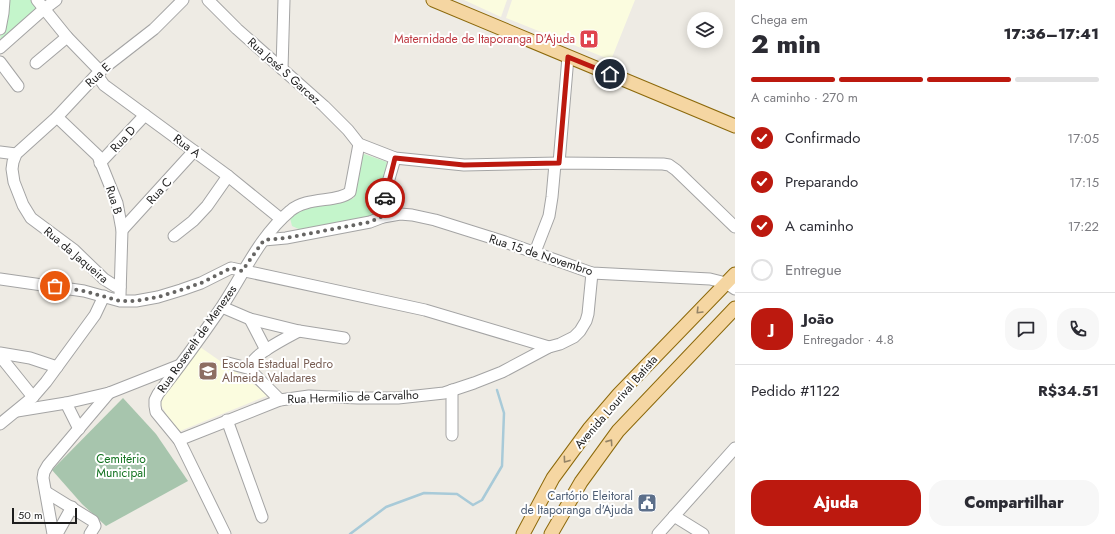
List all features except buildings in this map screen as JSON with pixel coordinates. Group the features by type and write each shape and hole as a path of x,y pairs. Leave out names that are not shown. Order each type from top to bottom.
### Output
{"main road":[{"path":"433,0 735,126"},
{"name":"Avenida Lourival Batista","path":"523,534 553,478 589,429 619,394 733,279"},
{"name":"Avenida Lourival Batista","path":"551,534 581,482 618,431 735,308"}],"street":[{"path":"0,30 4,13 4,0"},
{"name":"Rua A","path":"37,0 67,37 100,71 99,78 104,85 228,176 281,219"},
{"path":"0,48 56,0"},
{"name":"Rua E","path":"16,154 57,117 100,71 154,28 184,0"},
{"name":"Rua José S Garcez","path":"208,0 237,29 304,87 339,120 359,144"},
{"path":"282,69 284,0"},
{"path":"36,63 67,37"},
{"path":"536,252 549,216 557,163 568,57"},
{"path":"0,62 18,86"},
{"name":"Rua D","path":"100,163 145,115"},
{"name":"Rua B","path":"57,117 98,156 117,203 122,230 120,301"},
{"path":"359,144 395,158 464,165 557,163 669,165 735,227"},
{"name":"Rua Rosevelt de Menezes","path":"225,534 179,440 156,412 155,400 222,307 242,271 281,219 292,210 311,201 343,196 350,192 359,144"},
{"path":"0,152 16,154"},
{"name":"Rua C","path":"122,230 138,215 194,152"},
{"name":"Rua da Jaqueira","path":"16,154 12,169 14,182 27,214 74,250 104,278 115,286 120,287"},
{"path":"383,216 386,191 395,158"},
{"path":"174,236 193,221 208,206 228,176"},
{"name":"Rua 15 de Novembro","path":"264,240 286,238 370,222 383,216 400,214 435,220 536,252 592,273 733,279"},
{"name":"Rua Rosevelt de Menezes","path":"0,279 69,288 120,301 136,301 158,297 181,290 201,283 231,268 242,271"},
{"path":"242,271 425,310 549,347"},
{"name":"Rua Hermilio de Carvalho","path":"179,440 280,400 293,397 398,398 444,393 502,372 549,347 560,344 574,337 580,331 588,314 592,273"},
{"path":"0,424 33,397 58,367 95,315 104,296"},
{"path":"222,307 250,319 299,331 344,338"},
{"path":"250,319 266,350"},
{"path":"280,400 254,374 251,369 251,364 259,354 299,331"},
{"path":"0,353 30,358 58,367"},
{"path":"0,356 33,397"},
{"path":"228,363 251,369"},
{"path":"17,411 66,403 109,393 181,364"},
{"path":"452,390 452,435"},
{"path":"53,534 43,478 44,472 48,465 109,393"},
{"path":"66,403 79,429"},
{"path":"227,420 262,517"},
{"path":"658,534 735,448"},
{"path":"46,492 89,518 95,526 90,534"},
{"path":"57,534 72,507"},
{"path":"674,516 703,534"}],"shaded area":[{"path":"464,0 507,0 501,17"},
{"name":"Maternidade de Itaporanga D'Ajuda","path":"512,0 635,0 611,60 506,18"},
{"name":"Escola Estadual Pedro Almeida Valadares","path":"200,347 269,395 180,431 173,426 161,405 162,398"}],"green space":[{"path":"10,0 32,0 39,8 0,41 1,33 8,14"},
{"path":"364,154 387,162 376,214 373,218 301,230 292,226 290,218 296,212 304,208 354,198 360,156"},
{"name":"Cemitério Municipal","path":"123,398 156,434 188,481 106,526 82,504 52,470"}],"waterway":[{"path":"350,534 386,507 424,493 457,494 473,505 482,500 502,466 504,413 497,390"}],"way so far":[{"path":"55,286 84,291 120,301 136,301 158,297 201,283 231,268 242,271 264,240 286,238 370,222 383,216 385,198"}],"place":[{"name":"Maternidade de Itaporanga D'Ajuda","path":"589,39"},
{"name":"Escola Estadual Pedro Almeida Valadares","path":"208,371"},
{"name":"Cartório Eleitoral de Itaporanga d'Ajuda","path":"647,503"}],"route":[{"path":"385,198 395,158 464,165 559,163 568,57 610,74"}]}
